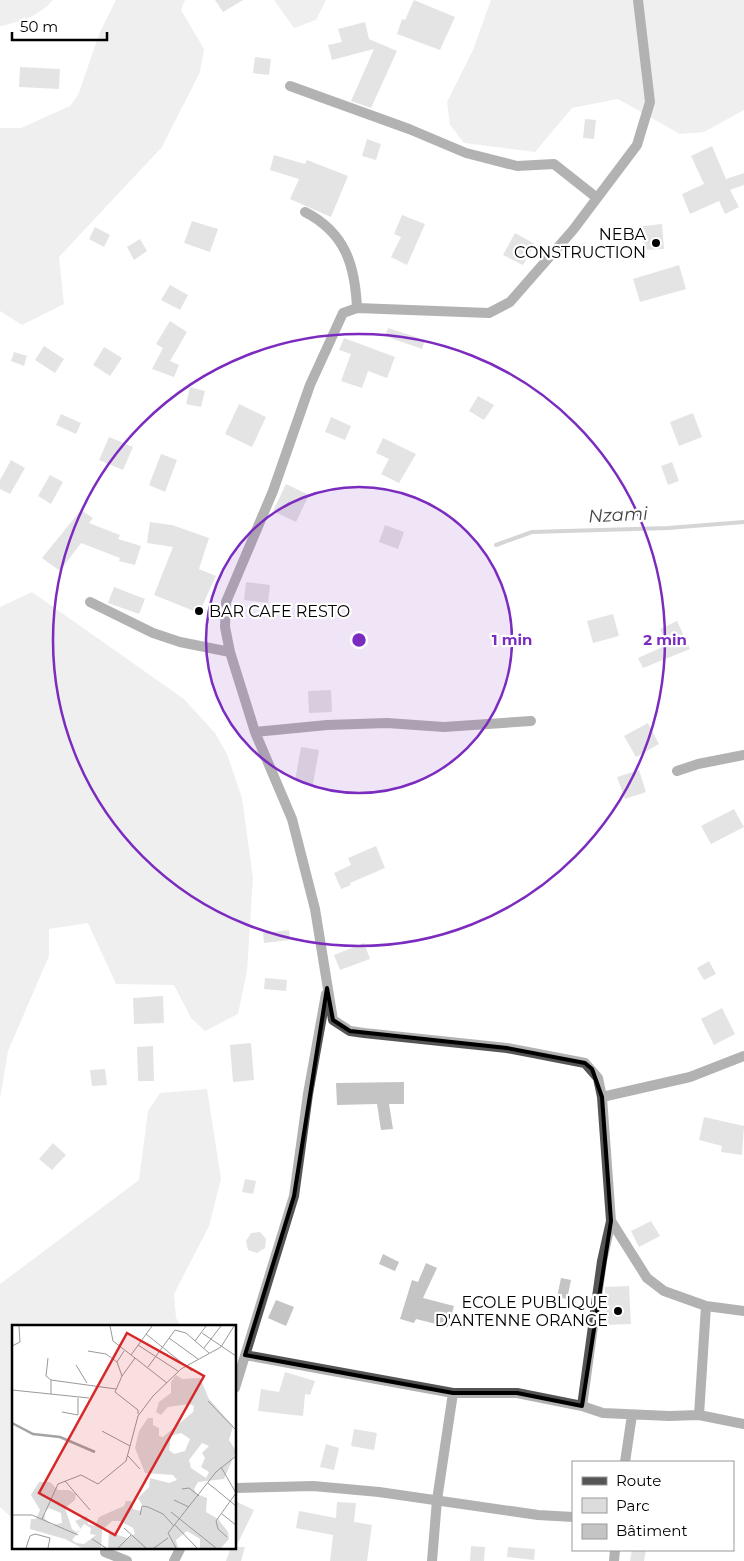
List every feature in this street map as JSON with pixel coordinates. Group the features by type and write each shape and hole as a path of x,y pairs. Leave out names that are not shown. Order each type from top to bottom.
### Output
{"street":[{"path":"582,1406 602,1261 611,1221 609,1171 602,1097 598,1078 585,1063 507,1048 350,1031 332,1020 315,909 292,819 255,732 230,652 225,627 226,602 273,491 310,385 343,313 357,308 489,313 500,309 516,295 573,230 637,145 650,102 638,0"},
{"path":"290,86 409,128 466,153 517,166 554,164 597,198"},
{"path":"305,212 324,221 348,255 356,285 357,308"},
{"path":"90,602 154,633 180,642 230,652"},
{"path":"255,732 327,725 387,723 444,727 531,721"},
{"path":"677,771 698,764 744,755"},
{"path":"236,1385 294,1196 308,1094 327,988"},
{"path":"602,1097 690,1077 744,1056"},
{"path":"611,1221 647,1278 664,1291 706,1306 744,1311"},
{"path":"699,1415 706,1306"},
{"path":"245,1356 453,1393 517,1393 582,1406 603,1413 699,1415 744,1424"},
{"path":"432,1561 437,1500 453,1393"},
{"path":"625,1461 632,1415"},
{"path":"236,1488 313,1486 437,1500 538,1515 572,1517"},
{"path":"174,1561 180,1548"},
{"path":"105,1552 128,1561"}],"highlighted area":[{"path":"327,988 333,1020 350,1031 507,1048 585,1063 592,1069 602,1097 611,1221 582,1406 517,1393 453,1393 245,1355 294,1196"}],"green space":[{"path":"0,0 53,0 48,6 30,17 0,26"},
{"path":"116,0 185,0 181,10 204,49 200,72 162,147 59,257 64,304 22,325 0,311 0,128 21,128 70,106 78,95 100,32"},
{"path":"274,0 326,0 316,20 294,28"},
{"path":"491,0 744,0 744,110 704,132 680,134 618,99 572,108 535,152 464,143 450,125 447,102 473,50"},
{"path":"32,592 184,699 215,733 227,754 242,798 253,878 247,971 238,1014 205,1031 191,1018 174,985 116,984 88,923 49,929 49,956 8,1051 0,1099 0,607"},
{"path":"207,1089 221,1179 209,1226 174,1294 176,1318 180,1325 12,1325 12,1518 0,1507 0,1284 139,1180 148,1111 160,1093"}],"building":[{"path":"215,0 243,0 223,12"},
{"path":"414,0 455,17 440,50 397,34 402,19 405,20"},
{"path":"365,22 369,39 397,51 371,108 351,101 374,49 332,60 328,45 342,42 338,29"},
{"path":"255,57 271,59 269,75 253,73"},
{"path":"20,67 60,69 59,89 19,87"},
{"path":"585,119 596,120 594,139 583,138"},
{"path":"367,139 381,144 376,160 362,156"},
{"path":"712,146 726,179 744,173 744,185 730,190 739,207 725,214 719,201 690,214 682,194 704,184 691,156"},
{"path":"274,155 305,164 307,160 348,176 331,217 290,199 299,179 270,170"},
{"path":"402,215 425,224 407,265 391,257 401,237 394,234"},
{"path":"192,221 218,229 210,252 184,243"},
{"path":"662,224 664,249 645,250 643,226"},
{"path":"95,227 110,235 104,247 89,239"},
{"path":"515,233 535,244 523,265 503,255"},
{"path":"140,239 147,251 134,260 127,247"},
{"path":"679,265 686,289 640,302 633,279"},
{"path":"170,285 188,295 180,310 161,300"},
{"path":"170,321 187,332 170,361 179,365 174,377 152,369 163,348 156,344"},
{"path":"388,328 425,340 422,349 385,336"},
{"path":"344,338 395,357 387,378 368,371 362,388 341,381 351,354 339,350"},
{"path":"44,346 64,359 55,373 35,360"},
{"path":"104,347 122,358 110,376 93,365"},
{"path":"14,352 27,356 24,366 11,361"},
{"path":"190,387 205,391 201,407 186,404"},
{"path":"478,396 494,405 484,420 469,411"},
{"path":"239,404 266,417 252,447 225,434"},
{"path":"693,413 702,437 679,446 670,422"},
{"path":"61,414 81,423 76,434 56,425"},
{"path":"331,417 351,426 345,440 325,432"},
{"path":"109,437 133,447 123,470 99,460"},
{"path":"383,438 416,454 399,483 381,474 389,459 376,453"},
{"path":"161,454 177,460 165,492 149,485"},
{"path":"11,460 25,468 10,494 0,489 0,480"},
{"path":"672,462 679,481 668,485 661,466"},
{"path":"50,475 63,482 51,504 38,496"},
{"path":"286,484 309,495 296,522 273,511"},
{"path":"81,510 93,518 89,523 120,535 118,539 141,546 135,565 119,561 120,558 81,543 60,571 42,558"},
{"path":"150,522 172,525 209,538 199,569 216,576 199,613 154,595 173,547 147,543"},
{"path":"385,525 404,532 398,549 379,542"},
{"path":"246,582 270,585 268,603 244,600"},
{"path":"114,587 145,599 139,614 108,603"},
{"path":"613,614 619,636 593,643 587,621"},
{"path":"677,621 690,649 643,668 638,658 667,645 660,629"},
{"path":"331,690 332,712 309,713 308,691"},
{"path":"648,723 659,744 636,757 624,736"},
{"path":"301,747 319,750 313,784 295,781"},
{"path":"639,770 646,792 625,799 617,777"},
{"path":"734,809 744,827 711,844 701,826"},
{"path":"376,846 385,868 350,883 351,885 341,889 334,873 351,865 348,858"},
{"path":"289,930 290,940 264,943 263,933"},
{"path":"364,943 370,959 340,970 334,955"},
{"path":"709,961 716,974 704,980 697,968"},
{"path":"265,978 287,980 286,991 264,989"},
{"path":"163,996 164,1023 134,1024 133,998"},
{"path":"722,1008 735,1034 714,1045 701,1019"},
{"path":"251,1043 254,1080 233,1082 230,1045"},
{"path":"153,1046 154,1081 138,1081 137,1047"},
{"path":"105,1069 107,1085 92,1086 90,1070"},
{"path":"404,1082 404,1104 389,1104 393,1129 381,1130 377,1104 337,1105 336,1083"},
{"path":"704,1117 744,1126 742,1155 721,1152 722,1146 699,1140"},
{"path":"53,1143 66,1155 52,1170 39,1159"},
{"path":"245,1179 256,1181 253,1194 242,1192"},
{"path":"651,1221 660,1236 639,1247 631,1231"},
{"path":"260,1232 266,1239 265,1248 257,1253 248,1250 246,1241 251,1233"},
{"path":"383,1254 399,1262 395,1271 379,1264"},
{"path":"426,1263 437,1268 423,1298 454,1306 448,1327 416,1319 414,1323 400,1319 412,1280 418,1282"},
{"path":"561,1278 571,1280 567,1299 557,1297"},
{"path":"629,1286 631,1324 606,1325 605,1287"},
{"path":"276,1300 294,1307 286,1326 268,1318"},
{"path":"285,1372 315,1381 310,1395 305,1394 303,1416 258,1411 261,1389 279,1392"},
{"path":"354,1429 377,1433 374,1450 351,1446"},
{"path":"326,1444 339,1448 334,1470 320,1467"},
{"path":"236,1501 254,1510 236,1547"},
{"path":"337,1502 356,1503 354,1522 372,1525 367,1561 330,1561 333,1535 296,1528 299,1511 336,1518"},
{"path":"471,1546 485,1547 484,1561 470,1561"},
{"path":"245,1547 241,1561 226,1561 231,1548"},
{"path":"508,1547 535,1549 534,1560 507,1557"},
{"path":"632,1551 646,1551 644,1561 630,1561"}],"waterway":[{"name":"Nzami","path":"496,545 532,532 668,528 744,522"}],"place":[{"name":"NEBA CONSTRUCTION","path":"656,243"},
{"name":"BAR CAFE RESTO","path":"199,611"},
{"name":"ECOLE PUBLIQUE D'ANTENNE ORANGE","path":"618,1311"}]}
